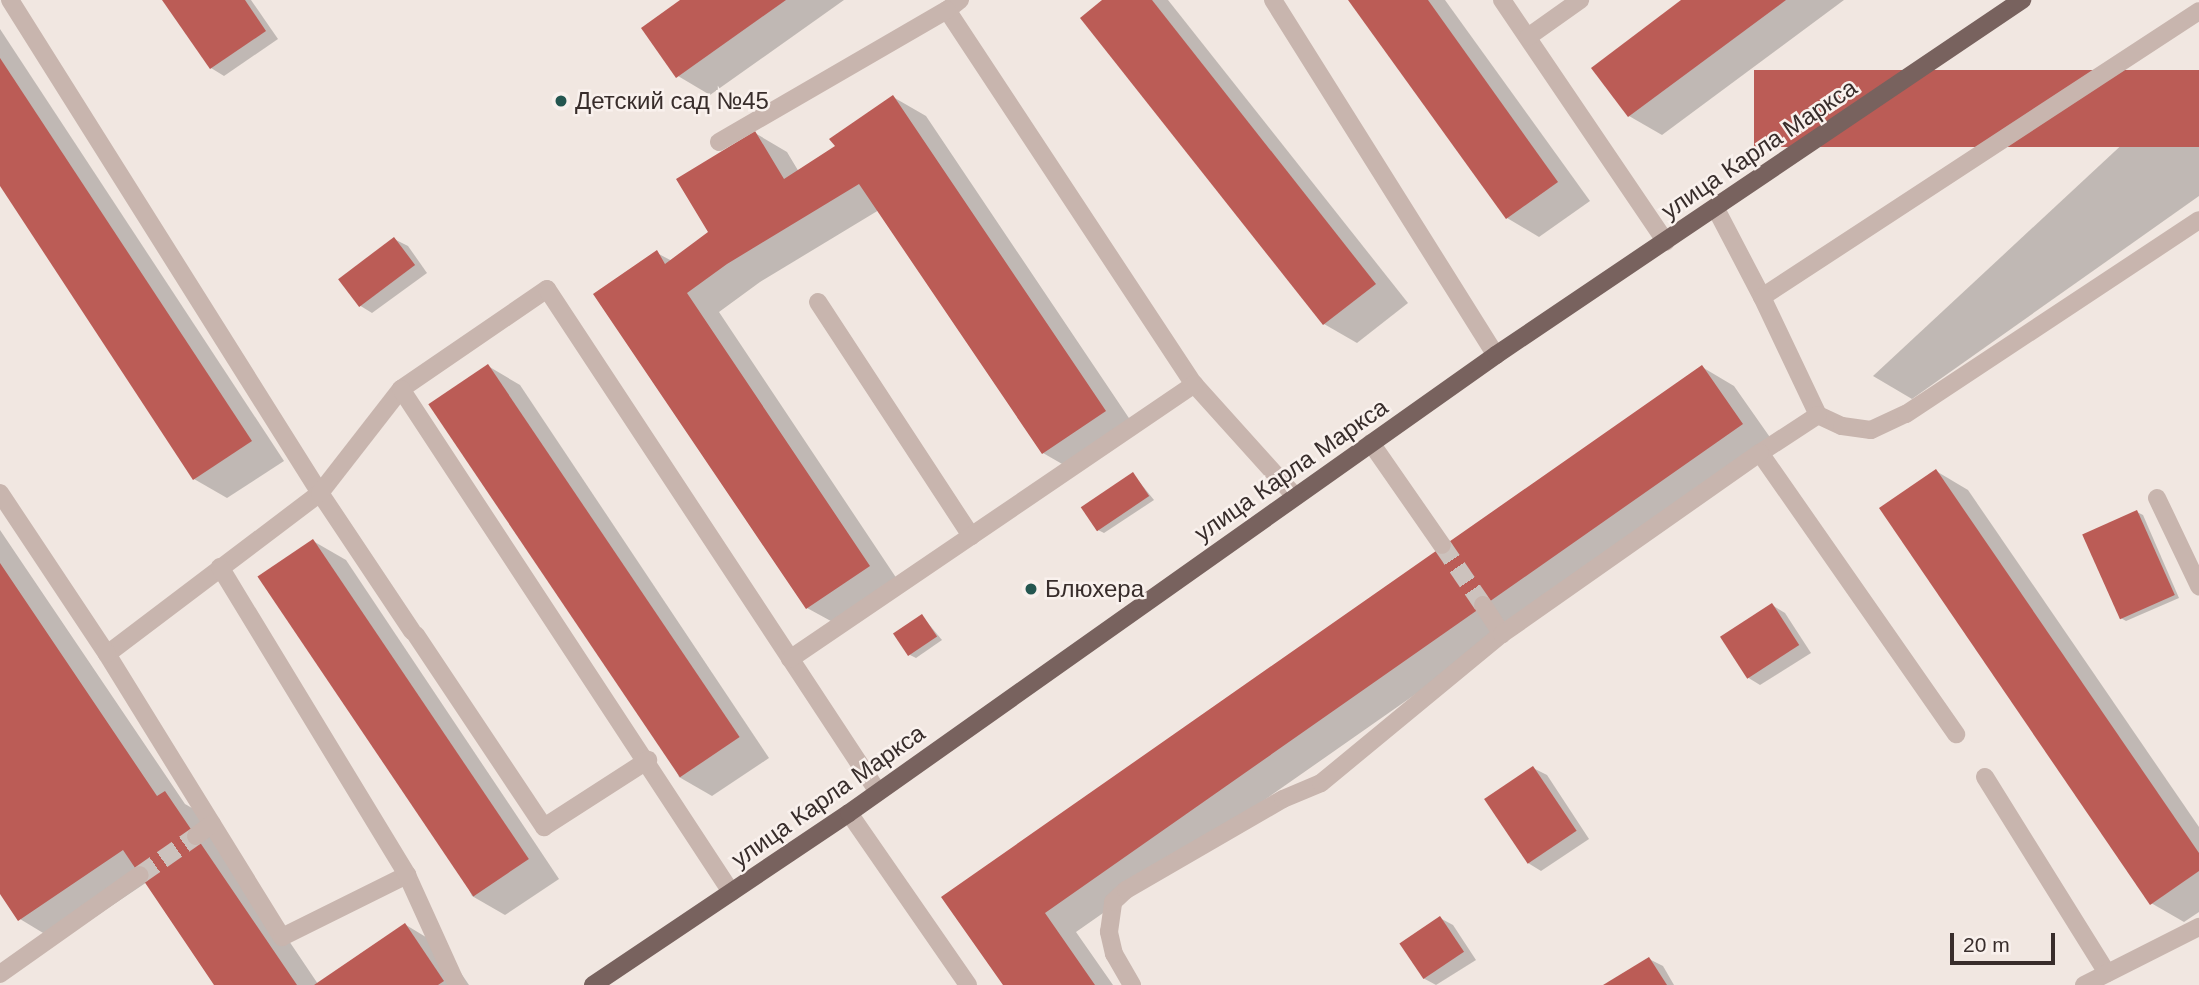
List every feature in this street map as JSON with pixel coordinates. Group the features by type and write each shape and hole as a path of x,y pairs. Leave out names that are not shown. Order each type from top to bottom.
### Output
{"main road":[{"name":"улица Карла Маркса","path":"593,985 849,813 1496,355 2022,0"}],"street":[{"path":"10,0 320,493 544,827 648,760"},
{"path":"1273,0 1496,355"},
{"path":"1502,0 1666,242"},
{"path":"1528,37 1580,0"},
{"path":"719,142 953,5 1194,384 1295,496"},
{"path":"1762,297 2199,11"},
{"path":"1716,209 1762,297 1818,415 1842,426 1871,430 1906,414 2199,220"},
{"path":"107,654 320,493 401,389 547,289 878,792"},
{"path":"818,302 971,536"},
{"path":"790,659 1194,384"},
{"path":"401,389 648,760 732,892"},
{"path":"1132,985 1114,954 1109,932 1113,902 1271,806 1321,783 1502,634 1818,415"},
{"path":"1371,443 1442,545"},
{"path":"1760,453 1956,734"},
{"path":"0,493 107,654 282,937 407,875"},
{"path":"2157,498 2199,586"},
{"path":"220,567 407,875 457,985"},
{"path":"1483,605 1502,634"},
{"path":"1985,777 2107,973"},
{"path":"849,813 968,985"},
{"path":"196,836 212,824"},
{"path":"4,985 0,977 140,875"},
{"path":"2084,985 2199,927"}],"building":[{"path":"162,0 245,0 266,31 210,69"},
{"path":"680,0 786,0 676,78 641,28"},
{"path":"1102,0 1152,0 1376,284 1323,325 1080,18"},
{"path":"1348,0 1428,0 1558,182 1506,219"},
{"path":"1681,0 1786,0 1628,117 1591,68"},
{"path":"0,58 252,441 193,480 0,186"},
{"path":"1754,70 2199,70 2199,147 1754,147"},
{"path":"893,95 1106,411 1042,454 859,184 727,264 687,293 870,566 806,609 593,294 657,250 665,264 708,232 676,179 755,131 784,179 835,146 829,139"},
{"path":"394,237 415,265 359,307 338,279"},
{"path":"488,364 740,737 680,777 428,404"},
{"path":"1702,365 1743,424 1045,913 1095,985 1003,985 941,897"},
{"path":"1936,469 2199,853 2199,871 2150,905 1879,508"},
{"path":"1133,472 1149,496 1097,531 1081,507"},
{"path":"2137,510 2175,595 2120,619 2082,534"},
{"path":"313,539 529,859 473,896 257,576"},
{"path":"0,563 157,796 165,791 297,985 214,985 123,850 18,921 0,894"},
{"path":"1772,603 1799,645 1747,679 1720,637"},
{"path":"922,614 937,636 908,656 893,634"},
{"path":"1533,766 1577,831 1528,864 1484,799"},
{"path":"1440,916 1464,952 1423,979 1399,943"},
{"path":"405,923 444,981 438,985 314,985"},
{"path":"1649,957 1667,985 1603,985"}],"tunnel":[{"path":"1442,545 1483,605"},
{"path":"140,875 196,836"}],"place":[{"name":"Детский сад №45","path":"561,101"},
{"name":"Блюхера","path":"1031,589"}]}
